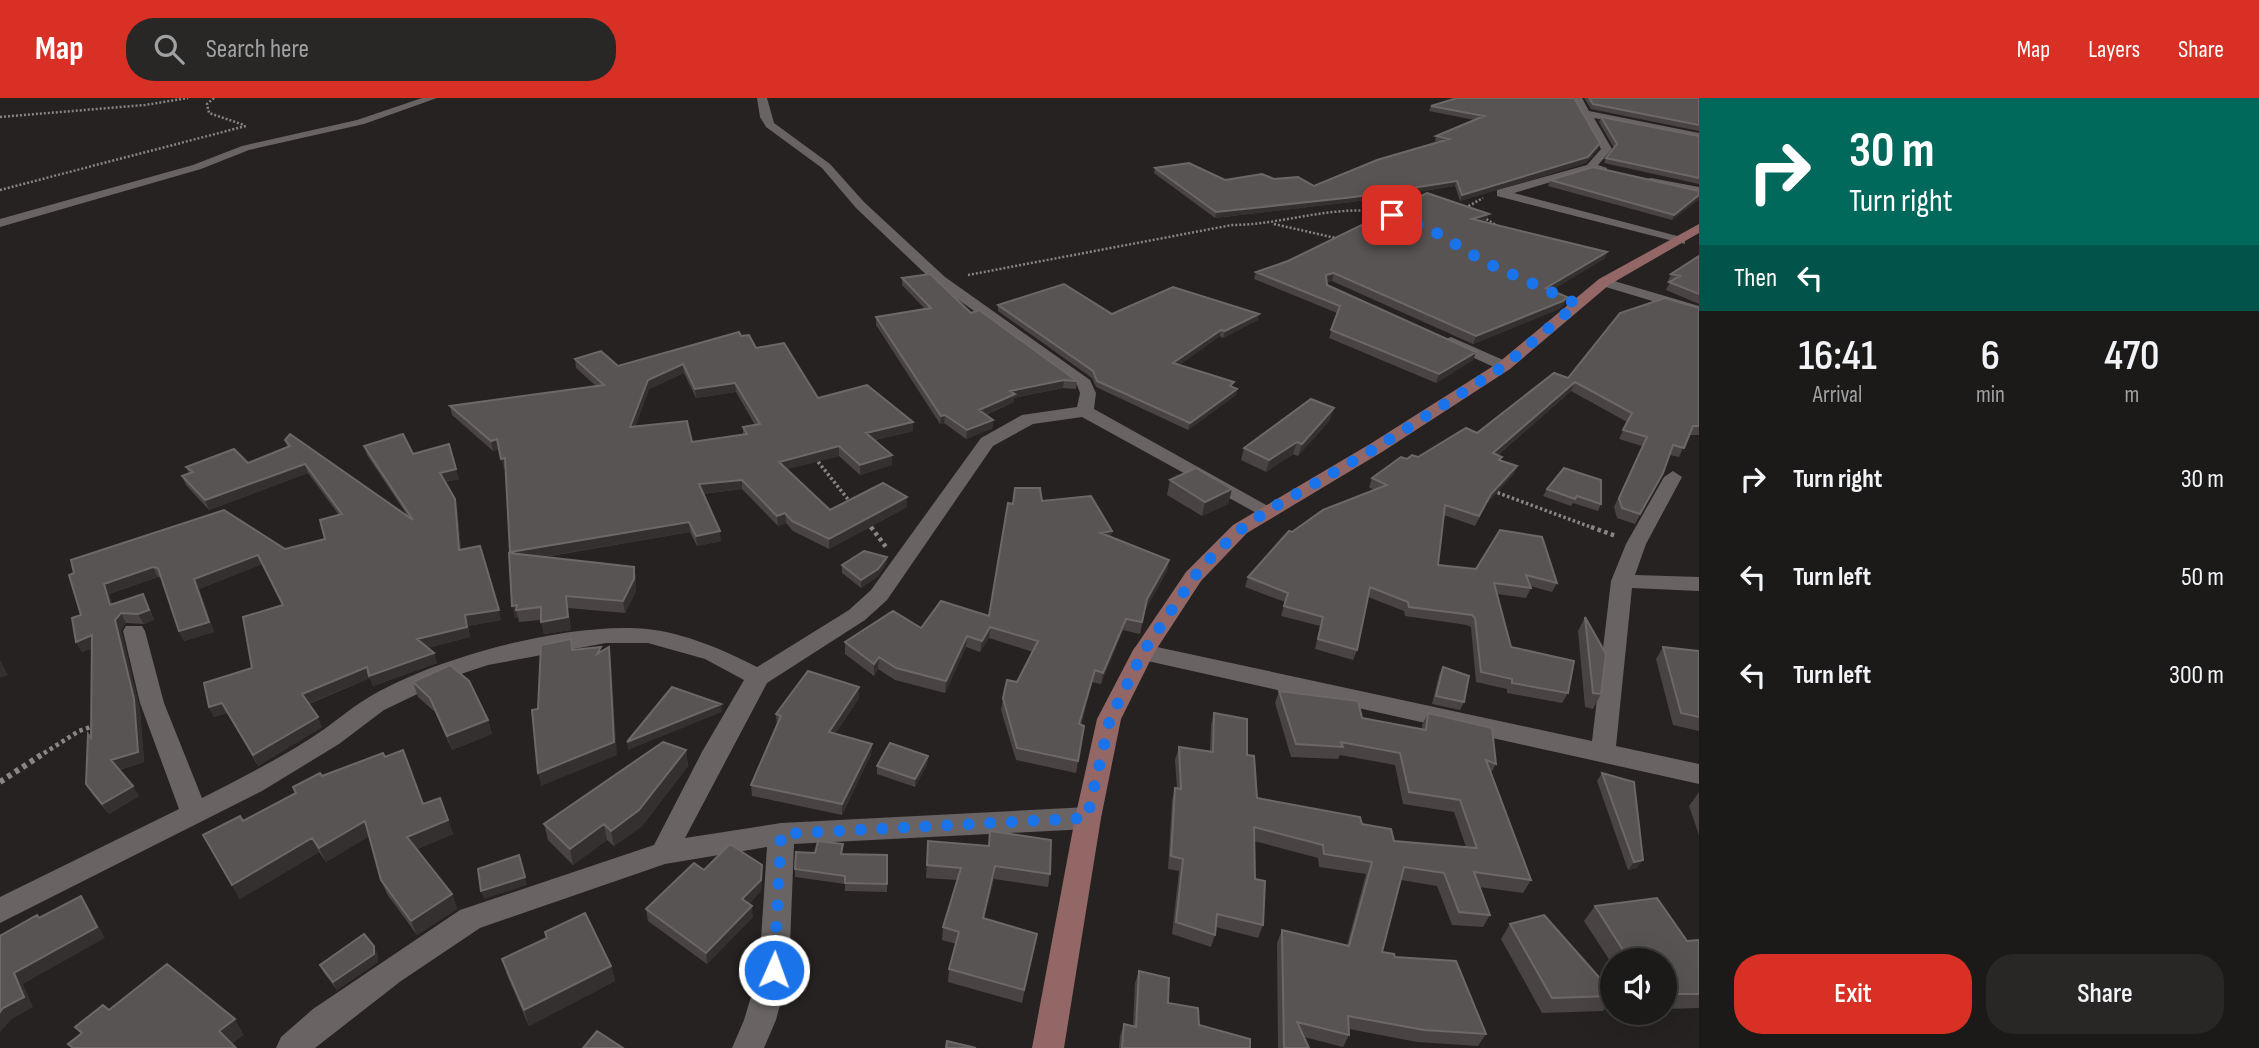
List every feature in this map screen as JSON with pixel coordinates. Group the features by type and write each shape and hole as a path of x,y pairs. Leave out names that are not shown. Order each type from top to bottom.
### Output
{"street":[{"path":"0,223 197,167 271,141 352,124 432,98"},
{"path":"762,98 765,117 770,125 796,147 826,166 860,205 940,280 1084,383 1088,393 1085,411"},
{"path":"1577,98 1607,149 1591,167"},
{"path":"1586,113 1699,136"},
{"path":"1501,193 1591,167 1618,173"},
{"path":"1645,179 1699,191"},
{"path":"1501,193 1680,241"},
{"path":"1048,1048 1087,818 1110,719 1143,652 1194,577 1240,530 1267,511 1376,448 1504,366 1604,282 1699,228"},
{"path":"1604,282 1699,311"},
{"path":"1442,338 1504,366"},
{"path":"664,853 716,750 758,677 858,615 878,595 987,442 1028,419 1085,411 1267,511"},
{"path":"1603,752 1622,581 1636,544 1673,477"},
{"path":"1622,581 1699,584"},
{"path":"134,631 152,703 194,812"},
{"path":"0,911 253,784 330,738 375,705 447,670 507,651 607,636 648,636 713,654 758,677"},
{"path":"1143,652 1699,774"},
{"path":"292,1048 324,1019 390,971 470,919 664,853 781,834 1087,818"},
{"path":"748,1048 760,1020 774,970 781,834"}],"path":[{"path":"0,117 145,105 188,98"},
{"path":"214,98 207,104 209,113 246,126 250,132 271,141"},
{"path":"0,190 246,126"},
{"path":"1501,193 1476,200 1464,208 1509,232"},
{"path":"940,280 1232,225 1273,224 1357,209 1376,209 1397,217"},
{"path":"1273,224 1341,239"},
{"path":"814,457 858,511"},
{"path":"1480,486 1636,544"},
{"path":"866,520 897,565"},
{"path":"0,782 79,731 104,722"}],"building":[{"path":"1457,98 1574,98 1600,143 1588,157 1462,195 1457,181 1354,197 1216,212 1155,168 1189,163 1225,180 1262,174 1274,179 1298,177 1314,186 1377,160 1449,139 1436,136 1484,116 1431,106"},
{"path":"1589,98 1699,98 1699,125 1593,104"},
{"path":"1601,117 1699,136 1699,178 1606,158 1617,144"},
{"path":"1593,167 1699,191 1699,195 1674,215 1550,180"},
{"path":"1427,193 1489,214 1472,219 1607,252 1546,288 1567,297 1563,301 1476,336 1334,273 1326,275 1327,285 1476,352 1439,374 1331,330 1340,306 1256,272 1288,261"},
{"path":"1699,256 1699,294 1669,282 1680,276 1671,274"},
{"path":"930,274 971,313 979,310 1077,381 1064,380 1010,391 1015,394 979,410 993,420 967,430 945,415 941,416 876,317 931,308 902,278"},
{"path":"1064,284 1112,314 1173,287 1259,314 1225,331 1221,330 1173,363 1234,382 1230,386 1237,389 1190,423 1097,381 1093,371 998,305"},
{"path":"1665,298 1699,308 1699,426 1693,426 1684,448 1673,445 1663,473 1640,514 1622,508 1619,498 1647,437 1623,430 1632,413 1575,382 1493,453 1502,457 1499,460 1517,466 1491,494 1479,516 1445,505 1438,565 1476,569 1500,530 1542,537 1557,583 1526,575 1531,588 1494,583 1511,647 1574,661 1568,693 1512,683 1512,679 1481,672 1475,618 1472,615 1409,607 1408,602 1370,587 1357,650 1318,639 1323,617 1284,606 1288,593 1248,577 1289,531 1292,532 1323,510 1387,485 1372,478 1401,457 1418,457 1466,428 1477,433 1554,373 1568,378 1620,313"},
{"path":"739,332 741,336 749,335 756,348 784,343 818,398 867,385 913,422 866,433 892,455 860,465 839,446 779,462 830,510 883,483 907,497 829,539 792,521 785,513 777,516 742,480 699,484 720,531 696,536 689,522 510,552 505,458 501,459 497,439 491,441 450,406 604,385 575,359 601,351 618,366","holes":["683,364 695,389 735,383 760,424 743,427 747,434 692,442 687,421 630,427 648,380"]},
{"path":"1311,399 1334,408 1302,444 1297,442 1269,460 1244,448"},
{"path":"290,434 413,520 364,446 403,434 413,454 449,444 456,469 440,473 455,499 459,550 480,546 499,610 465,615 467,627 417,639 434,653 369,676 367,667 302,694 318,717 253,755 222,703 209,707 204,683 252,668 243,617 283,605 258,555 194,579 209,622 179,631 158,568 153,567 104,584 110,605 143,594 149,610 138,614 121,613 115,620 134,699 138,752 111,760 133,786 102,804 86,784 88,734 91,738 92,635 76,642 72,618 81,615 69,575 74,573 71,560 224,510 285,549 325,539 320,520 342,514 305,464 205,500 182,476 193,472 186,467 234,449 248,463 290,446 285,440"},
{"path":"1196,468 1232,489 1205,502 1170,480"},
{"path":"1564,468 1601,480 1601,504 1577,496 1575,499 1547,489"},
{"path":"1015,488 1040,488 1042,501 1091,496 1112,531 1101,533 1169,560 1147,599 1142,622 1126,619 1103,673 1095,670 1079,724 1084,726 1078,761 1017,748 1003,698 1007,680 1017,682 1038,641 990,627 982,641 967,636 946,681 896,668 879,657 874,664 845,642 893,611 921,628 941,601 989,616 1008,503 1013,504"},
{"path":"864,551 887,557 878,569 861,580 842,565"},
{"path":"509,553 634,567 634,579 623,601 566,596 568,617 541,622 541,607 516,610 517,605 512,606"},
{"path":"1585,617 1606,654 1601,694 1593,693"},
{"path":"571,639 572,650 601,647 597,654 609,647 614,742 538,773 532,710 538,709 541,645"},
{"path":"1663,647 1699,651 1699,717 1681,713"},
{"path":"450,665 469,681 488,720 447,736 430,698 413,682"},
{"path":"1443,667 1469,676 1464,702 1436,696"},
{"path":"808,671 859,687 829,732 872,744 842,804 751,785 781,716 776,714"},
{"path":"672,687 721,704 627,742"},
{"path":"1279,691 1358,701 1362,718 1426,730 1428,713 1492,728 1496,764 1486,760 1531,880 1474,872 1490,915 1459,912 1444,873 1404,867 1382,952 1394,954 1395,957 1456,961 1486,1034 1424,1030 1348,1016 1349,1035 1297,1022 1309,1048 1284,1048 1282,930 1349,946 1372,862 1324,854 1323,845 1254,827 1255,879 1265,881 1263,925 1217,914 1215,935 1176,922 1183,859 1171,856 1175,788 1181,789 1179,747 1213,752 1214,713 1247,719 1247,755 1254,756 1257,798 1360,817 1362,824 1391,829 1394,841 1477,848 1460,800 1409,792 1400,753 1341,742 1343,747 1296,744"},
{"path":"663,742 686,750 639,810 611,831 604,824 570,849 544,824"},
{"path":"890,743 928,756 915,779 877,766"},
{"path":"403,750 423,804 440,798 448,820 407,837 452,894 411,921 381,880 365,821 319,848 312,838 232,885 203,835 240,816 243,821 296,793 293,787 320,773 322,776 383,753 385,757"},
{"path":"1602,773 1634,782 1643,860 1634,862"},
{"path":"990,831 1051,840 1050,874 995,866 983,918 1037,934 1024,990 949,969 959,932 943,927 961,868 927,865 928,841 989,846"},
{"path":"818,841 843,844 841,854 887,855 887,884 845,883 845,876 795,869 796,852 815,853"},
{"path":"730,844 762,865 761,880 742,899 752,906 706,953 646,909 694,863 704,870"},
{"path":"519,855 525,877 481,891 478,869"},
{"path":"81,896 97,927 14,973 24,997 0,1012 0,936 37,915 39,918"},
{"path":"1657,898 1687,941 1699,940 1699,994 1677,994 1677,948 1622,948 1595,906"},
{"path":"585,913 611,966 524,1010 502,959 547,938 545,932"},
{"path":"1544,915 1600,978 1600,996 1552,998 1510,924"},
{"path":"364,934 374,946 374,954 333,982 320,965"},
{"path":"167,964 235,1019 219,1031 236,1048 73,1048 68,1044 82,1033 75,1027 103,1005 109,1010"},
{"path":"1139,971 1169,978 1168,1003 1198,1008 1199,1025 1250,1039 1250,1048 1122,1048 1124,1024 1136,1027"},
{"path":"597,1031 623,1048 583,1048"},
{"path":"947,1041 976,1048 946,1048"}],"route":[{"path":"774,970 781,834 1087,818 1110,719 1143,652 1194,577 1215,553 1240,530 1267,511 1376,448 1504,366 1577,304 1483,261 1432,230 1392,215"}]}
